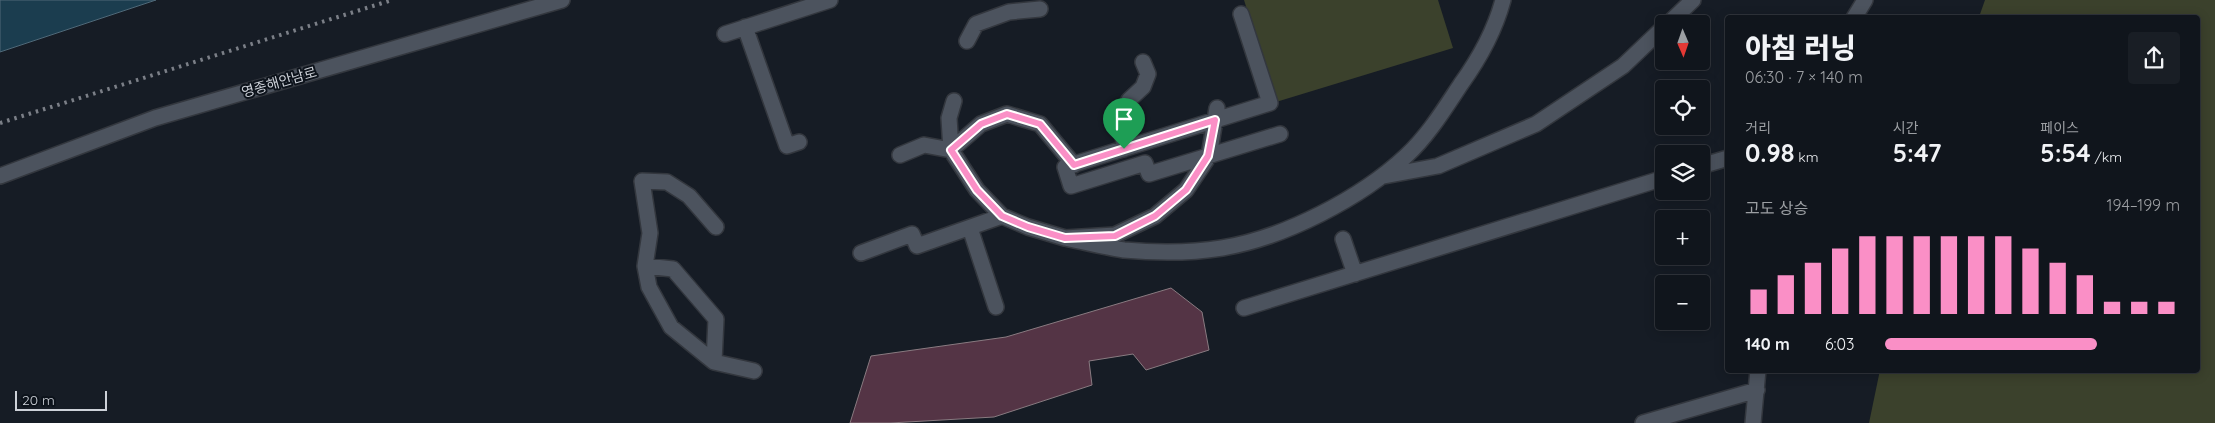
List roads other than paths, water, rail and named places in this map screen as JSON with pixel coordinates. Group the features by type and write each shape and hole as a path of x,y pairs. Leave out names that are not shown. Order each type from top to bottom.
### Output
{"street":[{"name":"영종해안남로","path":"0,176 155,118 562,0"},
{"path":"725,34 830,0"},
{"path":"954,101 949,118 951,150 977,190 1002,216 1028,227 1065,238 1124,250 1179,251 1223,248 1279,232 1351,198 1407,156 1448,106 1473,68 1500,13 1503,0"},
{"path":"1677,15 1693,0"},
{"path":"1856,15 1865,0"},
{"path":"967,41 976,24 1009,12 1040,9"},
{"path":"1241,14 1270,102 1216,114 1124,149 1065,168 1071,186 1145,163 1149,174 1280,134"},
{"path":"745,27 787,146 799,142"},
{"path":"1380,177 1438,166 1536,124 1623,66 1655,36"},
{"path":"1124,149 1124,124 1129,100 1143,87 1148,74 1143,62"},
{"path":"951,150 981,124 1007,114 1040,124 1074,165"},
{"path":"1065,238 1115,236 1155,216 1186,190 1208,156 1216,114"},
{"path":"900,155 924,144 951,150"},
{"path":"1710,163 1725,159"},
{"path":"716,227 689,196 667,182 642,181 650,233 644,266 649,287 671,327 714,362 754,371"},
{"path":"1244,308 1655,181"},
{"path":"861,253 912,234 917,246 1002,216"},
{"path":"970,228 996,307"},
{"path":"1343,239 1355,274"},
{"path":"644,266 673,269 716,319 714,362"},
{"path":"1754,423 1758,373"},
{"path":"1643,423 1756,390"}],"water":[{"path":"0,0 156,0 0,52"}],"railway":[{"path":"0,123 392,0"}]}
